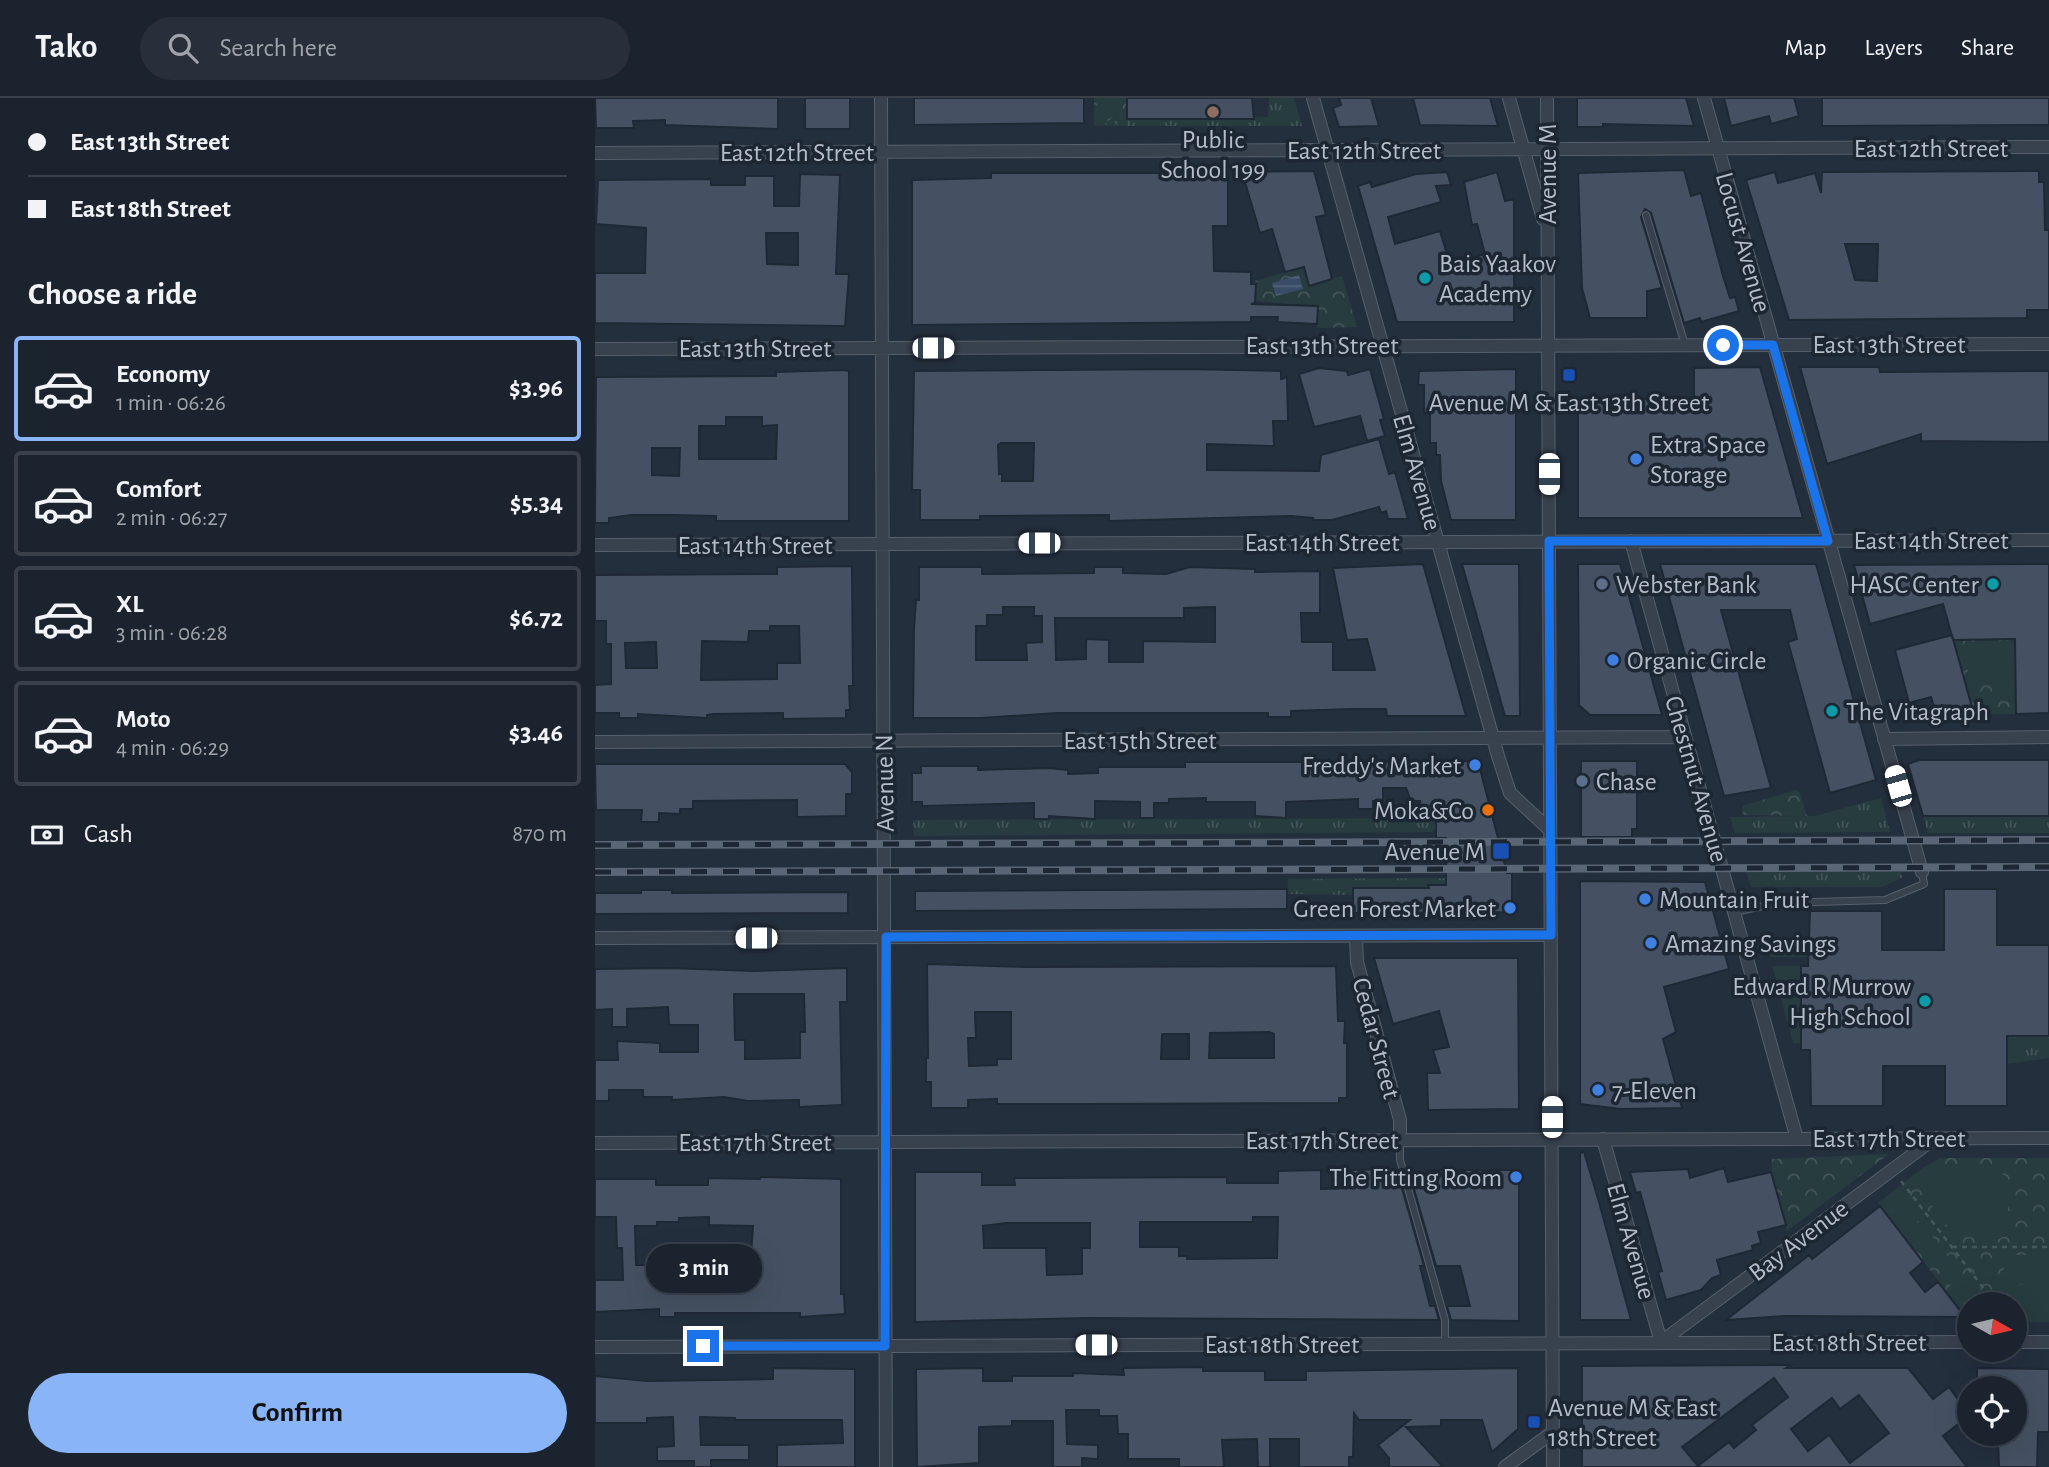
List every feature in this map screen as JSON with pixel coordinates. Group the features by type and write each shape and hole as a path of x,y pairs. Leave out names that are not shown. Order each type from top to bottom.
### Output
{"street":[{"name":"Avenue N","path":"881,98 886,1467"},
{"name":"Elm Avenue","path":"1313,98 1492,738 1510,793 1550,830"},
{"path":"1509,98 1548,234"},
{"name":"Avenue M","path":"1547,98 1553,1467"},
{"name":"Locust Avenue","path":"1704,98 1922,872"},
{"name":"East 12th Street","path":"595,153 2049,147"},
{"name":"East 13th Street","path":"595,349 2049,344"},
{"name":"East 14th Street","path":"595,545 2049,540"},
{"name":"Chestnut Avenue","path":"1631,541 1797,1139"},
{"name":"East 15th Street","path":"595,742 1685,737"},
{"path":"1884,738 2049,737"},
{"path":"595,939 1551,935"},
{"name":"Cedar Street","path":"1356,936 1357,962 1400,1120 1400,1139"},
{"name":"Bay Avenue","path":"1661,1342 1936,1138"},
{"name":"East 17th Street","path":"595,1143 2049,1138"},
{"name":"Elm Avenue","path":"1603,1139 1661,1342"},
{"name":"East 18th Street","path":"595,1347 1957,1342"},
{"path":"2027,1342 2049,1342"},
{"path":"1505,1467 1553,1432"}],"lane":[{"path":"1646,215 1685,345"},
{"path":"1734,912 1780,903 1885,900 1924,884 1922,872"},
{"path":"1400,1139 1401,1160 1445,1320 1445,1343"}],"path":[{"path":"1901,1181 1986,1292"},
{"path":"1952,1247 2049,1247"}],"green space":[{"path":"1094,98 1127,98 1127,126 1094,126"},
{"path":"1096,98 1100,98 1101,116 1108,121 1115,117 1116,98 1119,98 1119,114 1116,120 1109,124 1099,121"},
{"path":"1269,98 1294,98 1302,126 1127,126 1127,119 1268,117"},
{"path":"1303,267 1309,286 1342,276 1357,327 1317,328 1317,306 1256,301 1255,281"},
{"path":"2015,639 2016,714 1974,714 1953,640"},
{"path":"2014,641 2015,676 1968,676 1967,642"},
{"path":"1796,790 1800,793 1807,816 1743,815 1742,806"},
{"path":"1881,798 1890,832 1735,833 1730,817 1815,816"},
{"path":"1923,816 2049,816 2049,833 1928,833"},
{"path":"1446,818 1433,832 914,836 913,820"},
{"path":"1746,872 1901,872 1903,877 1882,887 1751,887"},
{"path":"1446,878 1446,885 1429,885 1429,888 1353,888 1353,895 1287,894 1288,879"},
{"path":"1810,949 1808,957 1770,957 1768,950"},
{"path":"1772,966 1809,966 1809,1043 1793,1043"},
{"path":"2007,1036 2049,1036 2049,1058 2007,1064"},
{"path":"1889,1154 1787,1231 1771,1172 1772,1159"},
{"path":"1940,1158 2049,1158 2049,1322 2027,1322 2027,1292 1957,1292 1957,1304 1878,1203 1924,1167"},
{"path":"1929,1172 2002,1174 2008,1177 2008,1234 1999,1239 1955,1236 1921,1191 1920,1179"},
{"path":"1902,1199 1919,1220 1908,1230 1891,1208"},
{"path":"1920,1221 1937,1243 1925,1252 1908,1231"},
{"path":"1944,1252 1976,1292 1957,1293 1932,1261"},
{"path":"2004,1255 2049,1255 2049,1280 2004,1280"},
{"path":"2004,1284 2049,1285 2049,1310 2027,1310 2027,1292 2004,1292"}],"water":[{"path":"1299,275 1303,289 1276,296 1272,283"}],"building":[{"path":"595,98 778,98 778,129 665,125 665,120 633,121 634,128 596,128"},
{"path":"805,98 850,98 850,129 805,129"},
{"path":"914,98 1084,98 1084,123 914,125"},
{"path":"1127,98 1252,98 1254,119 1127,119"},
{"path":"1339,98 1371,98 1379,126 1339,127 1333,108 1341,105"},
{"path":"1413,98 1490,98 1498,126 1420,125"},
{"path":"1577,98 1686,98 1694,126 1603,124 1603,127 1577,127"},
{"path":"1724,98 1794,98 1799,116 1771,124 1769,116 1731,126"},
{"path":"1822,98 2049,98 2049,125 1822,126"},
{"path":"1684,170 1691,196 1701,193 1730,298 1735,297 1739,311 1701,322 1700,318 1684,323 1651,213 1645,209 1641,217 1662,288 1647,291 1647,318 1590,318 1582,288 1578,173"},
{"path":"1314,171 1326,215 1316,217 1332,279 1309,286 1304,267 1285,272 1272,229 1260,233 1242,172"},
{"path":"2039,171 2039,182 2044,182 2045,230 2049,230 2049,310 2027,310 2027,318 1789,320 1746,180 1775,172 1778,183 1815,173 1821,193 1822,172","holes":["1845,244 1878,244 1877,281 1855,280"]},
{"path":"1447,172 1451,185 1436,186 1441,202 1388,217 1395,244 1440,231 1450,264 1485,254 1477,224 1472,225 1464,182 1497,172 1505,201 1514,199 1514,322 1397,322 1358,186 1370,182 1372,187 1416,174"},
{"path":"991,173 1228,173 1228,226 1213,226 1214,271 1251,272 1251,284 1256,284 1255,303 1251,304 1318,306 1317,324 1277,322 1278,317 1251,317 1251,322 912,325 912,180 991,178"},
{"path":"800,174 840,175 836,274 849,274 845,326 595,323 595,273 645,273 646,228 596,224 598,180 711,179 711,185 745,185 745,176 774,176 774,206 799,206","holes":["766,233 798,233 798,265 767,264"]},
{"path":"1760,367 1803,518 1578,518 1578,399 1694,399 1694,368"},
{"path":"1800,367 1879,367 1880,372 2049,371 2049,442 1921,441 1921,434 1827,464"},
{"path":"1319,368 1347,371 1348,375 1370,369 1384,419 1380,420 1385,436 1367,441 1360,416 1314,427 1299,374"},
{"path":"1516,369 1516,520 1451,520 1441,481 1440,455 1436,455 1436,443 1430,443 1430,413 1424,413 1424,385 1418,385 1419,371"},
{"path":"849,371 849,521 716,521 716,516 631,515 609,518 609,523 595,523 596,377 776,376 776,372","holes":["726,417 762,417 762,426 777,425 776,459 699,459 699,426 726,426","652,448 680,448 679,476 652,475"]},
{"path":"914,371 1281,371 1281,379 1287,377 1288,421 1273,421 1274,446 1207,444 1207,470 1319,471 1321,455 1379,439 1389,474 1395,472 1408,519 1388,519 1386,511 1381,513 1379,507 1332,520 1291,516 1109,521 1109,515 980,516 980,520 920,520 920,490 912,490","holes":["1034,443 1033,481 1002,481 1002,474 999,474 998,445"]},
{"path":"1423,564 1466,716 1387,716 1386,709 1351,709 1291,711 1291,717 1268,717 1268,713 1057,713 980,718 913,718 914,628 916,600 919,600 919,567 982,567 982,574 1094,573 1094,567 1123,567 1123,573 1166,574 1190,567 1255,569 1255,572 1320,571 1320,613 1301,613 1302,642 1333,642 1333,670 1375,670 1367,639 1347,640 1333,568","holes":["1003,607 1034,607 1034,616 1042,616 1042,642 1026,643 1027,660 976,660 976,626 987,626 987,615 1003,615","1215,607 1215,642 1143,641 1143,662 1109,662 1109,640 1086,639 1086,659 1056,660 1055,618 1184,618 1184,608"]},
{"path":"1462,564 1519,564 1520,716 1505,716"},
{"path":"1578,564 1620,564 1662,715 1590,715 1579,705"},
{"name":"The Vitagraph","path":"1660,564 1816,564 1876,780 1830,793 1788,642 1797,639 1790,610 1721,610 1771,788 1724,796"},
{"path":"2049,564 2049,713 2016,714 2015,639 1953,640 1943,604 1870,624 1854,565"},
{"path":"852,566 853,686 849,686 850,710 846,710 846,718 783,719 783,713 713,714 707,715 707,718 638,714 638,718 619,718 619,713 595,713 595,685 611,684 611,644 606,644 606,621 595,621 595,575 777,574 777,567","holes":["770,626 799,626 800,663 777,663 777,679 701,680 702,641 748,642 749,631 770,631","656,642 657,668 626,668 625,643"]},
{"path":"1952,635 1974,714 1960,715 1958,707 1936,713 1931,697 1909,703 1895,650"},
{"path":"1919,760 2049,760 2049,816 1923,816 1908,764"},
{"path":"1478,761 1507,873 1512,873 1512,912 1353,913 1353,888 1429,888 1428,885 1446,885 1446,838 1436,838 1436,807 1421,808 1420,801 1411,801 1406,788 1383,788 1383,801 1373,801 1373,809 1358,809 1358,799 1286,802 1286,818 1255,816 1255,802 1206,802 1206,798 1169,799 1169,803 1154,803 1154,818 1140,818 1140,802 1095,801 1095,819 1049,816 1049,819 1034,819 1034,803 922,806 922,802 912,802 912,773 921,773 921,766 978,766 978,770 1048,768 1068,770 1068,774 1098,773 1098,767 1185,767 1185,762 1319,762 1319,770 1353,769 1353,762"},
{"path":"1581,761 1637,761 1637,829 1632,829 1632,837 1581,837"},
{"path":"595,764 845,764 852,772 852,794 846,794 846,816 797,817 797,800 693,801 693,809 680,809 680,814 659,813 659,822 641,822 642,810 596,810"},
{"path":"1580,881 1705,882 1729,969 1664,987 1676,1032 1663,1039 1682,1108 1621,1109 1580,1104"},
{"path":"1287,889 1287,909 915,911 915,891"},
{"name":"Edward R Murrow High School","path":"1944,889 1997,889 1997,945 2049,945 2049,1036 2007,1036 2007,1106 1945,1106 1945,1066 1883,1066 1883,1106 1811,1106 1810,1050 1801,1050 1801,966 1808,966 1810,911 1882,911 1882,950 1944,950"},
{"path":"641,890 672,890 672,893 848,892 848,913 595,914 595,893 641,893"},
{"path":"1374,958 1518,958 1519,1109 1428,1110 1427,1073 1440,1073 1433,1050 1449,1047 1439,1011 1393,1024"},
{"path":"927,964 1028,967 1336,966 1338,1021 1345,1021 1344,1043 1347,1043 1347,1098 1339,1098 1339,1103 1087,1104 997,1104 997,1099 968,1100 968,1108 931,1108 931,1082 926,1082","holes":["975,1012 1011,1012 1011,1059 997,1059 997,1065 969,1066 968,1038 976,1038","1269,1032 1274,1034 1274,1058 1209,1058 1210,1033","1162,1034 1189,1034 1189,1059 1161,1059"]},
{"path":"847,968 847,1002 840,1002 842,1105 799,1107 799,1100 748,1101 724,1097 672,1100 672,1097 643,1097 643,1090 609,1090 609,1101 595,1101 595,1060 618,1060 617,1041 660,1043 660,1052 698,1052 698,1025 669,1025 668,1007 627,1009 627,1027 612,1027 612,1009 595,1010 595,969 753,971","holes":["734,994 804,994 805,1032 800,1032 800,1058 745,1059 745,1040 735,1040"]},
{"path":"1584,1152 1631,1320 1580,1320 1580,1153"},
{"path":"1724,1168 1728,1182 1771,1172 1786,1225 1758,1232 1761,1243 1752,1246 1753,1250 1717,1260 1721,1275 1712,1278 1701,1290 1666,1300 1658,1272 1662,1271 1640,1192 1636,1193 1630,1172 1688,1169 1690,1178"},
{"path":"1394,1169 1396,1179 1399,1178 1424,1266 1420,1266 1430,1306 1435,1306 1439,1320 1087,1318 915,1322 915,1172 982,1172 982,1185 1015,1185 1014,1178 1227,1177 1227,1183 1278,1183 1278,1171 1321,1170 1321,1189 1351,1188 1351,1170","holes":["1253,1217 1278,1217 1277,1258 1187,1259 1187,1256 1179,1256 1179,1247 1140,1247 1140,1222 1253,1222","1007,1223 1090,1223 1090,1248 1082,1248 1082,1274 1047,1275 1046,1248 984,1248 983,1226"]},
{"path":"1435,1170 1519,1170 1519,1321 1451,1320 1447,1306 1470,1306 1460,1266 1436,1266 1410,1175"},
{"path":"708,1178 841,1179 841,1294 844,1294 845,1314 800,1317 800,1313 675,1313 675,1317 659,1317 659,1309 595,1312 595,1280 623,1280 622,1248 617,1248 616,1217 595,1217 595,1179 656,1179 656,1185 708,1185","holes":["709,1217 709,1225 753,1226 750,1270 690,1270 690,1251 676,1251 676,1269 647,1269 647,1265 636,1265 635,1226 657,1226 657,1222 679,1222 679,1218"]},
{"path":"1880,1206 1923,1262 1910,1273 1925,1292 1938,1282 1957,1307 1957,1317 1785,1316 1726,1320 1809,1255 1812,1259"},
{"path":"1791,1365 1786,1368 1908,1368 1933,1399 1949,1387 1957,1398 1957,1425 1943,1436 1967,1467 1582,1467 1582,1366","holes":["1774,1378 1788,1397 1752,1425 1756,1430 1734,1448 1729,1442 1698,1466 1682,1447","1859,1395 1889,1433 1850,1463 1829,1435 1808,1451 1791,1429 1832,1398 1840,1409"]},
{"path":"1203,1367 1203,1371 1265,1371 1265,1380 1306,1380 1306,1371 1518,1368 1518,1429 1492,1452 1482,1420 1441,1420 1441,1426 1406,1427 1443,1467 1389,1467 1389,1458 1378,1445 1410,1420 1359,1420 1354,1413 1353,1457 1349,1457 1349,1467 1299,1467 1299,1439 1270,1439 1270,1467 1258,1467 1257,1439 1222,1440 1224,1467 1179,1467 1179,1459 1128,1459 1128,1434 1118,1434 1117,1416 1099,1416 1099,1410 1066,1410 1067,1444 1098,1445 1098,1459 1082,1458 1082,1467 1053,1467 1053,1421 1012,1421 1012,1426 979,1427 979,1463 917,1467 916,1369 983,1368 983,1381 1012,1381 1012,1376 1073,1376 1073,1373 1124,1375 1123,1368"},
{"path":"773,1368 855,1369 855,1467 777,1467 777,1445 843,1443 842,1420 735,1420 700,1417 701,1445 749,1445 749,1460 711,1460 711,1467 694,1467 694,1461 657,1461 657,1447 674,1446 673,1417 647,1418 647,1423 595,1423 595,1376 647,1381 773,1379"},
{"path":"1977,1368 2049,1369 2049,1432 2038,1432 2037,1467 1999,1467 1998,1446 2027,1446 2027,1376 1977,1376"}],"railway":[{"path":"595,845 2049,840"},
{"path":"595,872 2049,867"}],"place":[{"name":"Public School 199","path":"1213,112"},
{"name":"Bais Yaakov Academy","path":"1425,278"},
{"name":"Avenue M & East 13th Street","path":"1569,375"},
{"name":"Extra Space Storage","path":"1636,459"},
{"name":"Webster Bank","path":"1602,584"},
{"name":"HASC Center","path":"1993,584"},
{"name":"Organic Circle","path":"1613,660"},
{"name":"The Vitagraph","path":"1832,711"},
{"name":"Freddy's Market","path":"1475,765"},
{"name":"Chase","path":"1582,781"},
{"name":"Moka&Co","path":"1488,810"},
{"name":"Avenue M","path":"1501,851"},
{"name":"Mountain Fruit","path":"1645,899"},
{"name":"Green Forest Market","path":"1510,908"},
{"name":"Amazing Savings","path":"1651,943"},
{"name":"Edward R Murrow High School","path":"1925,1001"},
{"name":"7-Eleven","path":"1598,1090"},
{"name":"The Fitting Room","path":"1516,1177"},
{"name":"Avenue M & East 18th Street","path":"1534,1422"}],"route":[{"path":"703,1346 885,1346 886,937 1551,935 1549,541 1828,541 1773,345 1723,345"}]}
